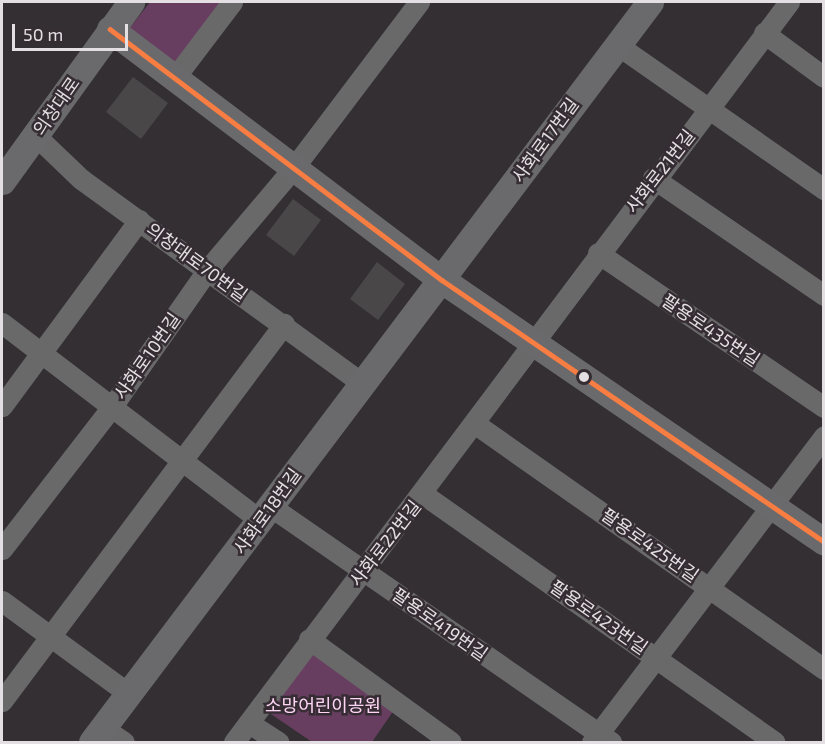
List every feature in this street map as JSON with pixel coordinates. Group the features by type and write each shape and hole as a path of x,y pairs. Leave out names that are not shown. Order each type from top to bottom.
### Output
{"main road":[{"name":"의창대로","path":"2,181 131,2"},
{"name":"사화로17번길","path":"442,280 616,44 650,2"},
{"path":"110,29 296,166 442,280 824,542"},
{"name":"사화로18번길","path":"107,738 129,694 442,280"}],"street":[{"path":"176,76 232,2"},
{"name":"사화로10번길","path":"2,549 111,408 208,270 296,166 419,2"},
{"name":"사화로21번길","path":"534,341 653,178 709,109 789,2"},
{"path":"764,33 824,76"},
{"path":"616,44 824,189"},
{"name":"의창대로70번길","path":"36,136 81,179 284,324 362,383"},
{"path":"653,178 824,295"},
{"path":"2,406 139,220"},
{"name":"팔용로435번길","path":"598,253 824,407"},
{"name":"팔용로419번길","path":"2,323 111,408 184,459 266,514 363,571 601,740"},
{"path":"2,701 284,324"},
{"name":"사화로22번길","path":"234,742 309,639 423,494 534,341"},
{"name":"팔용로425번길","path":"474,423 712,588 824,669"},
{"path":"601,740 824,436"},
{"name":"팔용로423번길","path":"423,494 774,742"},
{"path":"2,601 129,694"},
{"path":"309,639 451,742"},
{"path":"249,723 278,742"}],"green space":[{"path":"150,2 227,2 172,74 123,37"},
{"name":"소망어린이공원","path":"311,652 394,710 372,742 312,742 268,712"}],"building":[{"path":"133,77 168,103 141,139 106,112"},
{"path":"293,199 321,220 294,256 266,235"},
{"path":"377,262 405,284 378,320 350,299"}],"transit line":[{"path":"110,29 442,280 824,542"}]}
